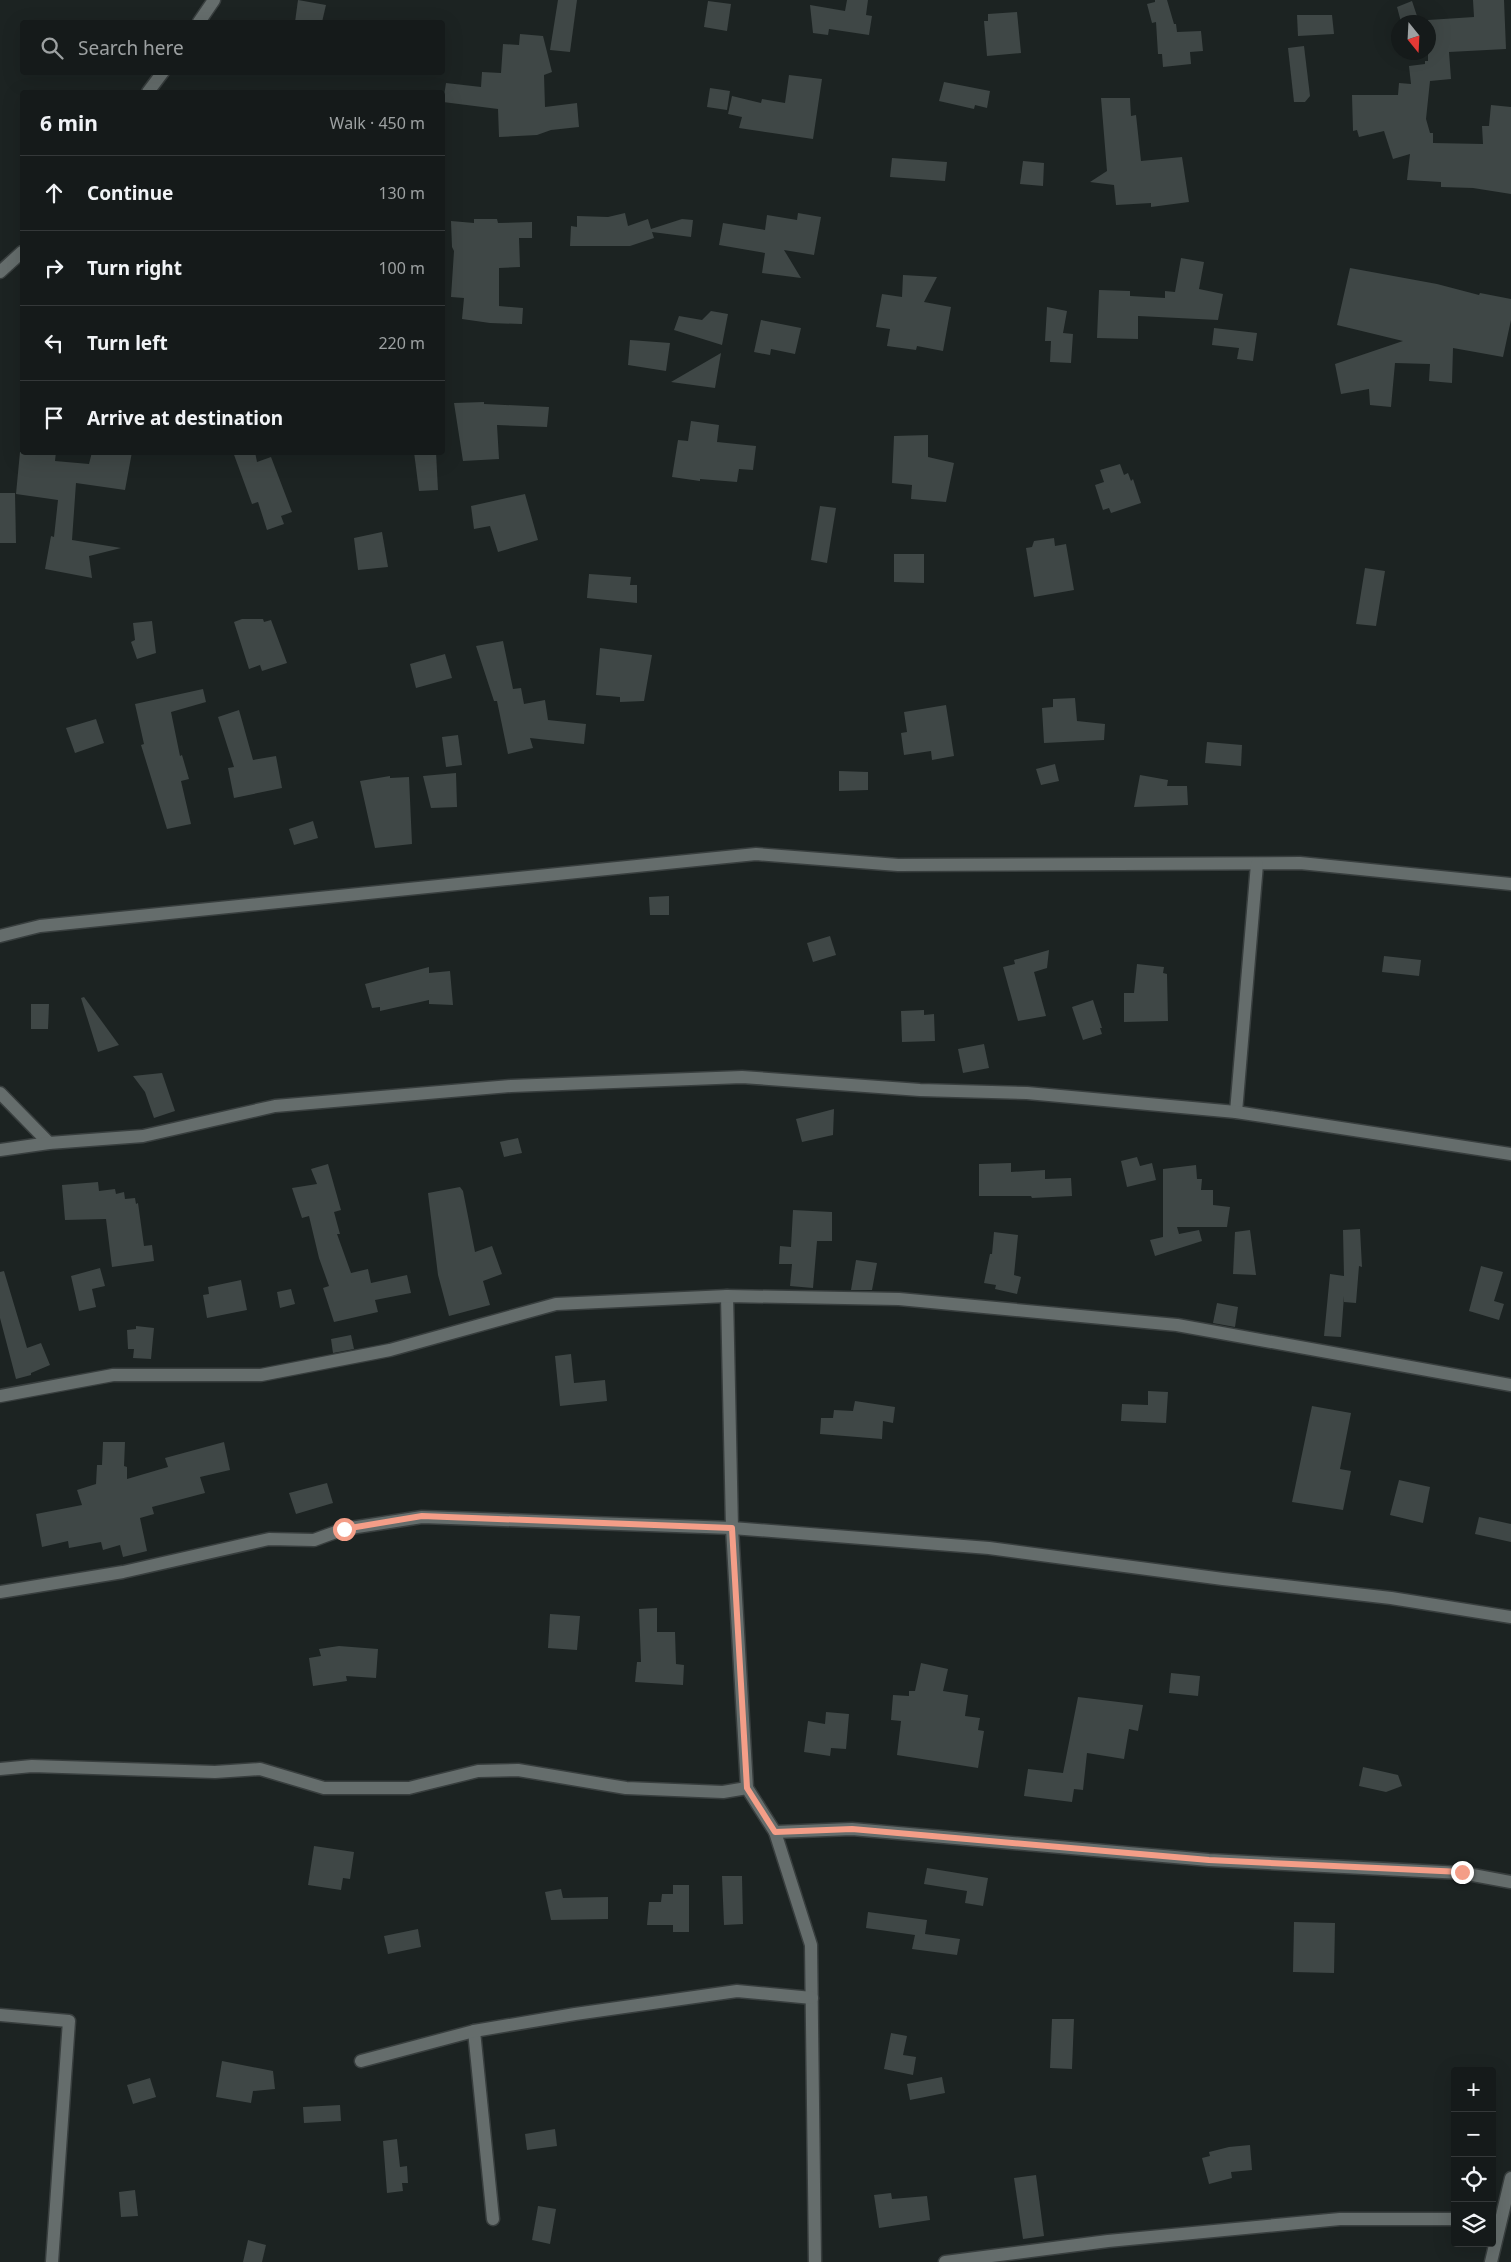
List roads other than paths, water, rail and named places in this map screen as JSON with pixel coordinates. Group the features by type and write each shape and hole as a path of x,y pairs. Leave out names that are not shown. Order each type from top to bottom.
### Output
{"street":[{"path":"200,20 214,0"},
{"path":"150,90 161,75"},
{"path":"0,272 20,254"},
{"path":"0,936 40,926 756,854 898,865 1300,863 1511,884"},
{"path":"1236,1112 1257,864"},
{"path":"0,1150 50,1143 143,1136 275,1106 511,1086 742,1076 920,1090 1027,1093 1236,1112 1511,1154"},
{"path":"0,1093 50,1143"},
{"path":"0,1396 113,1375 261,1375 390,1350 556,1304 727,1296 899,1299 1177,1325 1511,1385"},
{"path":"727,1296 732,1528 747,1788 775,1832 811,1945 815,2262"},
{"path":"0,1592 123,1572 269,1539 314,1540 344,1529 422,1516 732,1528 989,1548 1223,1579 1391,1598 1511,1616"},
{"path":"0,1769 32,1766 215,1772 260,1769 324,1788 409,1788 478,1771 518,1770 626,1788 723,1792 747,1788"},
{"path":"775,1832 852,1829 1209,1860 1462,1872 1511,1882"},
{"path":"361,2061 474,2031 575,2014 737,1991 812,1998"},
{"path":"0,2015 69,2021 52,2262"},
{"path":"474,2031 493,2219"},
{"path":"1491,2262 1497,2220 1511,2180"},
{"path":"945,2262 1108,2241 1340,2219 1451,2220"}]}
